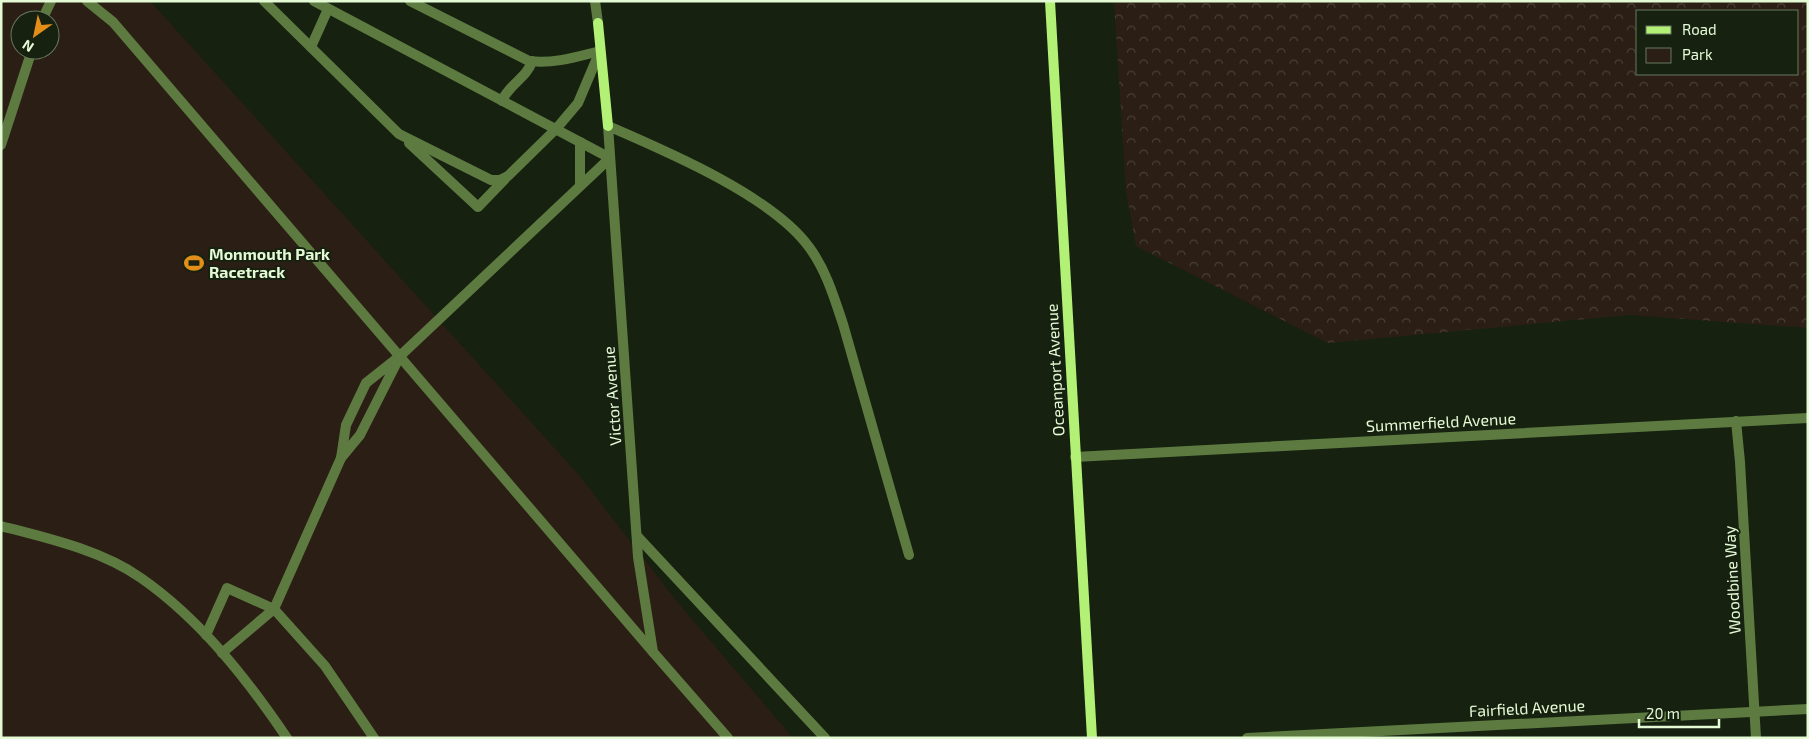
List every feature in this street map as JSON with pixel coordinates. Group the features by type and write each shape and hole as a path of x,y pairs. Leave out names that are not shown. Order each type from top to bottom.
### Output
{"main road":[{"name":"Oceanport Avenue","path":"1050,1 1092,738"},
{"name":"Victor Avenue","path":"598,23 608,126"}],"street":[{"path":"87,1 113,22 728,738"},
{"path":"264,1 399,134 478,207 556,130 578,103 600,51"},
{"path":"222,653 274,609 348,441 346,425 366,383 400,356 610,158 314,1"},
{"path":"410,1 532,61 544,63 558,61 600,51"},
{"name":"Victor Avenue","path":"596,1 598,23"},
{"path":"311,47 328,9"},
{"path":"1,145 29,60"},
{"path":"502,101 507,91 529,69 532,61"},
{"path":"608,126 670,154 776,213 809,247 831,286 909,554"},
{"name":"Victor Avenue","path":"608,126 637,536 653,652"},
{"path":"399,134 482,177 500,180 508,176"},
{"path":"580,142 580,186"},
{"path":"348,441 360,434 400,356"},
{"name":"Summerfield Avenue","path":"1075,457 1808,418"},
{"name":"Woodbine Way","path":"1736,421 1756,738"},
{"path":"1,526 102,558 140,578 175,604 206,635 266,708 287,738"},
{"path":"637,536 825,738"},
{"path":"206,635 227,588 274,609 325,666 374,738"},
{"name":"Fairfield Avenue","path":"1247,738 1808,709"}],"green space":[{"name":"Monmouth Park Racetrack","path":"1,1 150,1 579,475 675,599 793,738 1,738"},
{"path":"1114,1 1808,1 1808,328 1630,315 1328,343 1136,246 1126,191"}],"place":[{"name":"Monmouth Park Racetrack","path":"194,263"}]}
